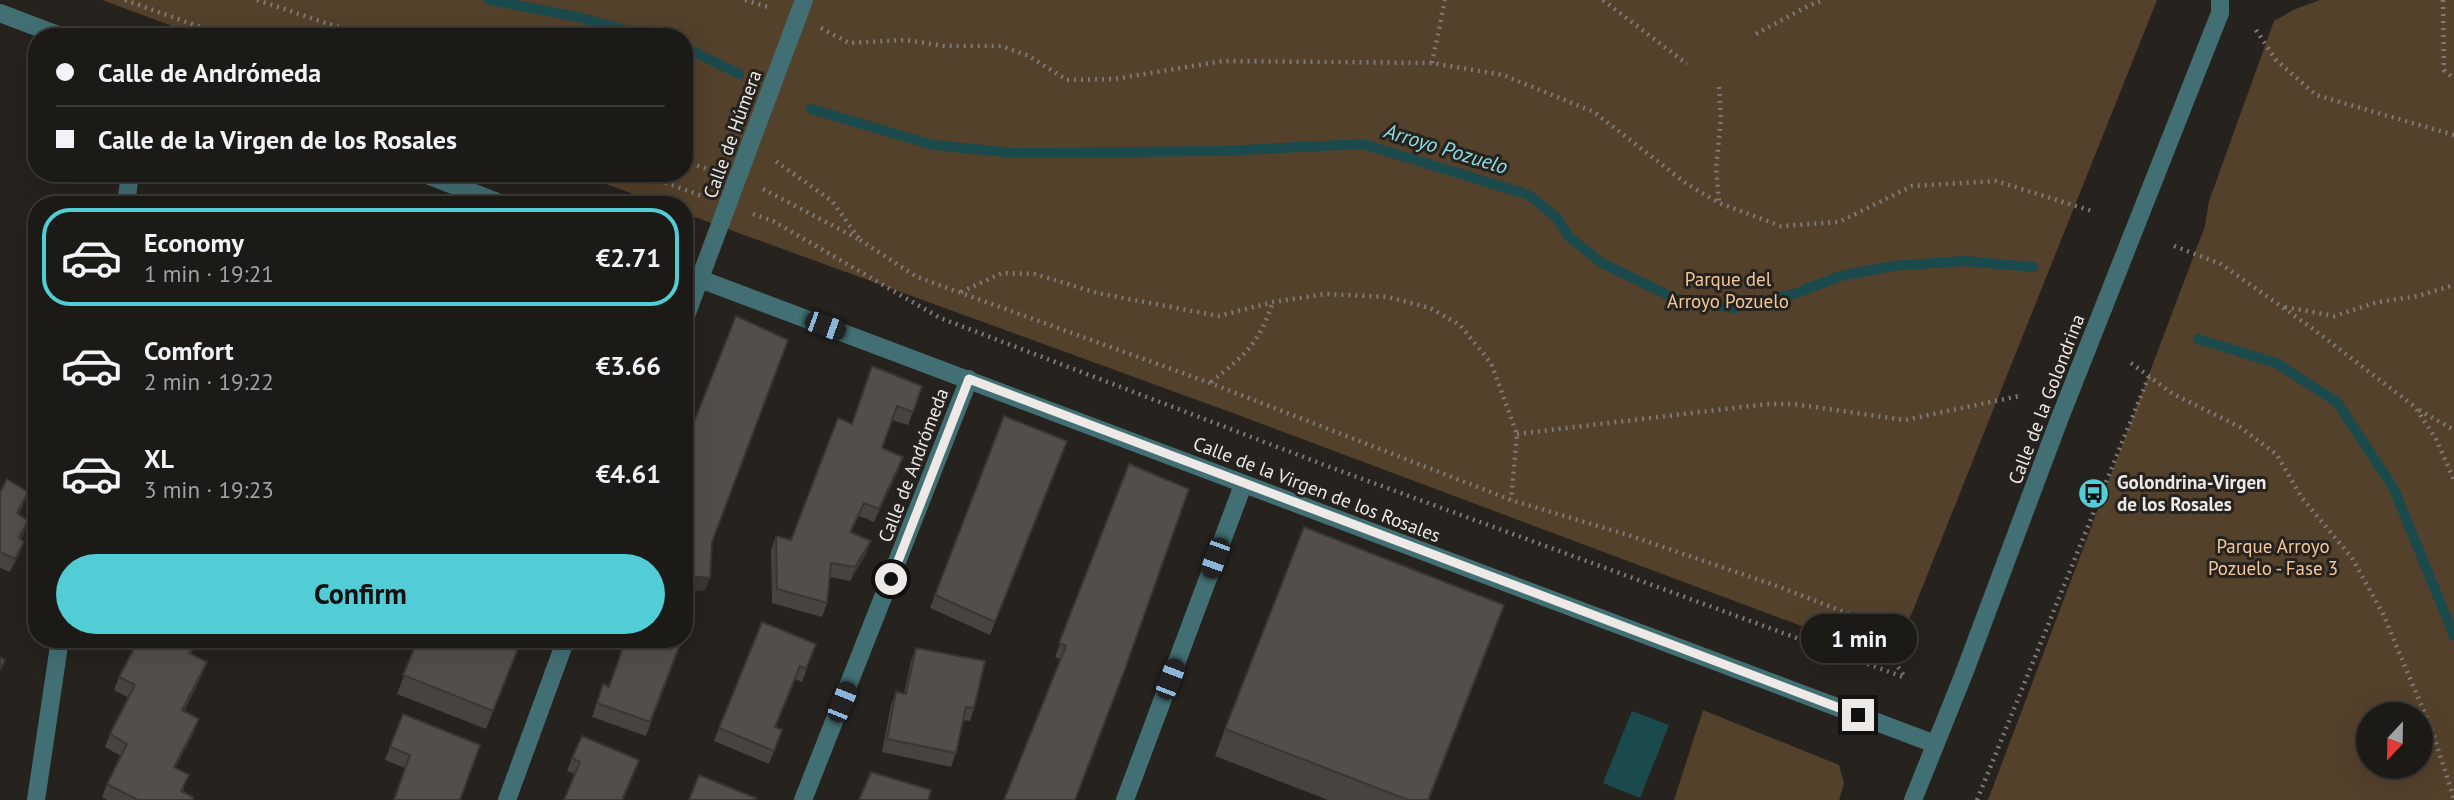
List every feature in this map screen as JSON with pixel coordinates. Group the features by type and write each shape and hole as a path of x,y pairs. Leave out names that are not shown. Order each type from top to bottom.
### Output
{"street":[{"name":"Calle de la Golondrina","path":"1913,800 1964,676 2059,420 2220,7 2235,0"},
{"name":"Calle de Húmera","path":"693,274 748,149 801,8"},
{"path":"0,13 39,28"},
{"path":"445,182 482,196"},
{"name":"Calle de la Virgen de los Rosales","path":"693,276 1935,744"},
{"name":"Calle de Andrómeda","path":"803,800 969,379"},
{"path":"1125,800 1243,485"},
{"path":"36,800 59,648"},
{"path":"507,800 563,648"}],"path":[{"path":"125,0 203,28"},
{"path":"257,0 341,28"},
{"path":"1432,63 1445,0"},
{"path":"1603,0 1687,64"},
{"path":"1756,34 1824,0"},
{"path":"2443,0 2444,71 2454,79"},
{"path":"801,8 849,43 905,40 945,46 1001,46 1029,56 1067,80 1114,79 1223,61 1432,63 1503,75 1594,112 1687,184 1719,203 1782,226 1839,222 1912,186 1996,181 2092,211"},
{"path":"2256,30 2276,60 2316,95 2454,135"},
{"path":"1718,87 1721,119 1716,168 1719,203"},
{"path":"748,149 782,164 832,201 860,240"},
{"path":"693,164 714,172"},
{"path":"663,182 703,197"},
{"path":"753,214 773,221 940,318 1314,462 1906,678 1865,620 1777,586 1625,534 1511,500 1210,383 918,277 860,240 759,187"},
{"path":"2174,246 2221,264 2436,422 2454,430"},
{"path":"961,292 1002,273 1035,274 1097,293 1219,316 1273,302 1326,294 1388,297 1430,308 1460,325 1491,363 1517,434 1511,500"},
{"path":"2281,306 2334,316 2378,302 2418,296 2454,285"},
{"path":"1210,383 1244,356 1263,331 1273,302"},
{"path":"2131,363 2173,394 2240,427 2277,455 2302,498 2352,558 2393,638 2433,733 2454,799"},
{"path":"1977,800 2149,376"},
{"path":"1517,434 1767,404 1793,404 1905,420 2019,396"},
{"path":"2415,407 2434,437 2454,480"}],"green space":[{"name":"Parque del Arroyo Pozuelo","path":"102,0 2157,0 1912,613 1898,642 1887,651 1868,651 1230,412 693,216 693,196 639,196 600,182 693,182 693,28 178,28"},
{"name":"Parque Arroyo Pozuelo - Fase 3","path":"2320,0 2454,0 2454,800 1988,800 2205,226 2209,201 2274,21 2293,10"},
{"path":"1703,710 1839,765 1844,783 1839,800 1674,800"}],"water":[{"path":"1632,711 1669,725 1640,798 1603,783"}],"building":[{"path":"736,316 788,340 712,542 710,578 693,577 693,424"},
{"path":"872,366 922,386 913,412 897,406 882,448 903,457 879,509 864,503 850,532 871,541 855,567 831,563 827,603 777,589 776,536 791,540 838,418 852,424"},
{"path":"1004,416 1067,441 995,622 935,595"},
{"path":"1129,464 1189,489 1125,669 1075,800 1004,800 1066,646 1059,643"},
{"path":"7,479 28,492 17,513 28,521 19,537 24,542 15,559 0,552 0,493"},
{"path":"1304,527 1504,605 1428,800 1408,800 1225,729"},
{"path":"762,622 816,644 806,669 800,666 775,727 782,730 774,751 719,728"},
{"path":"134,648 192,648 189,653 207,662 182,710 199,719 174,767 189,775 181,791 193,797 192,800 138,800 107,784 127,744 110,734 135,685 119,677"},
{"path":"414,648 518,648 493,711 403,675"},
{"path":"623,648 679,648 650,722 597,703 603,684 609,687"},
{"path":"916,648 985,661 974,708 966,707 956,753 887,739 896,692 906,694"},
{"path":"403,714 480,745 460,800 394,800 410,755 390,747"},
{"path":"582,736 639,760 622,800 564,800 580,762 572,758"},
{"path":"871,772 931,790 928,800 859,800"},
{"path":"699,775 756,798 689,800"}],"waterway":[{"name":"Arroyo Pozuelo","path":"489,0 578,17 618,28"},
{"name":"Arroyo Pozuelo","path":"693,51 739,74"},
{"name":"Arroyo Pozuelo","path":"811,109 933,145 1014,153 1220,151 1363,144 1529,195 1557,218 1569,237 1602,263 1676,299 1734,308 1788,296 1841,276 1892,266 1964,261 2033,267"},
{"name":"Arroyo Pozuelo","path":"2198,339 2276,363 2337,402 2394,489 2454,636"}],"place":[{"name":"Golondrina-Virgen de los Rosales","path":"2094,493"}],"route":[{"path":"891,579 969,379 1243,485 1858,715"}]}
